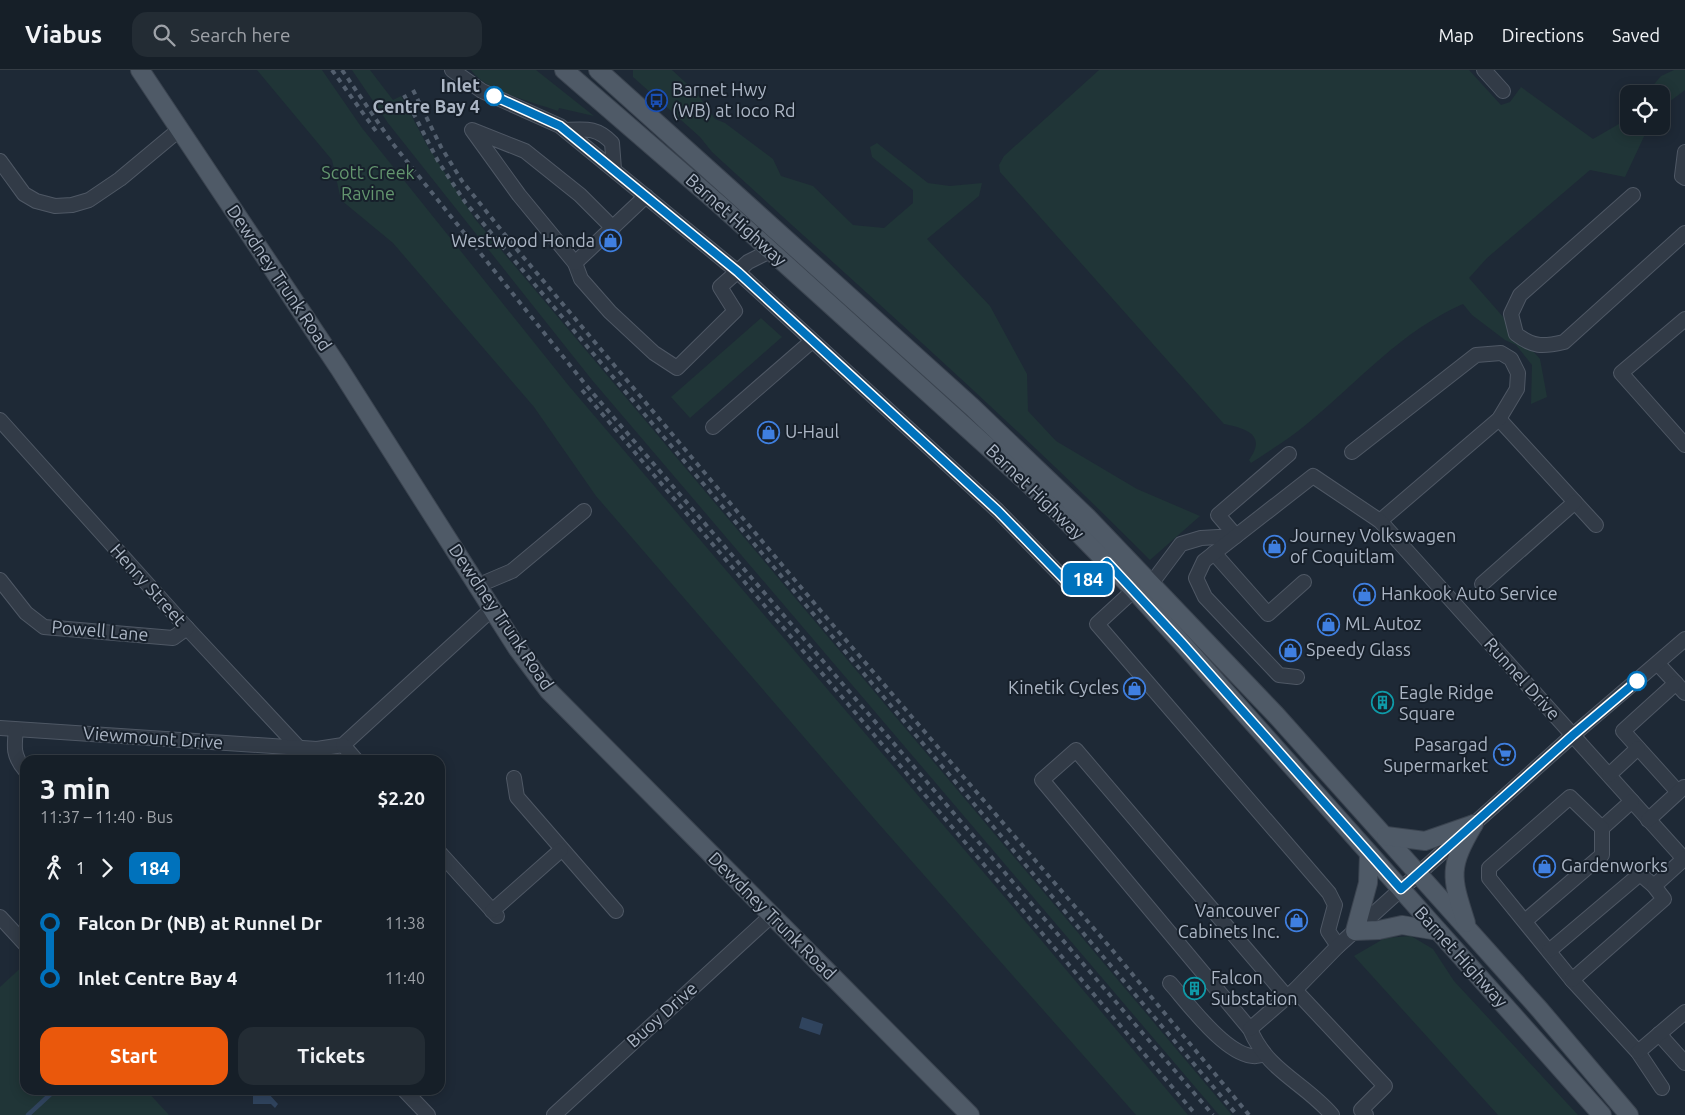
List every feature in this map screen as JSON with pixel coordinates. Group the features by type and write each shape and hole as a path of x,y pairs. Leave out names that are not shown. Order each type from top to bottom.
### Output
{"main road":[{"name":"Dewdney Trunk Road","path":"140,70 339,368 494,608 517,648 549,691 970,1115"},
{"name":"Barnet Highway","path":"564,70 770,251 1042,496 1134,590 1602,1115"},
{"name":"Barnet Highway","path":"606,73 972,407 1087,517 1219,653 1386,836 1629,1115"},
{"path":"1386,836 1425,841 1474,824"},
{"path":"1467,928 1453,875 1459,850 1474,824"},
{"path":"1369,854 1368,883 1354,931 1379,930 1402,925 1438,931"}],"street":[{"path":"452,70 482,91 525,108 565,130 738,272 998,511 1073,588 1095,574 1107,562"},
{"path":"1484,70 1503,91"},
{"path":"565,130 587,129 602,133 612,143 614,169"},
{"path":"0,162 24,194 36,201 55,206 72,205 89,200 180,130"},
{"path":"613,228 580,195 525,151 472,130 519,195 575,264 582,279 610,312 654,352 676,368 735,311 720,288 748,262 770,251"},
{"path":"1685,152 1682,176 1685,178"},
{"path":"1633,195 1520,295 1511,314 1516,334 1529,344 1548,346 1564,342 1685,233"},
{"path":"575,264 646,196"},
{"path":"1685,320 1621,373 1685,445"},
{"path":"713,428 812,341"},
{"path":"1352,452 1476,355 1501,353 1511,359 1518,373 1517,389 1499,419 1380,521"},
{"path":"1499,419 1596,525"},
{"name":"Henry Street","path":"0,420 187,628 299,748"},
{"path":"1236,536 1218,515 1289,454"},
{"name":"Runnel Drive","path":"1236,536 1313,476 1380,521 1685,859"},
{"path":"1482,584 1575,502"},
{"path":"478,585 512,571 584,511"},
{"path":"1151,584 1181,544 1201,538 1236,536"},
{"path":"1236,536 1204,561 1196,578 1206,597 1279,675 1296,677"},
{"path":"1214,553 1268,614 1304,582"},
{"name":"Powell Lane","path":"0,580 26,613 44,627 82,632 173,638 187,628"},
{"path":"1134,590 1097,624 1329,893 1335,905 1328,931 1338,946"},
{"path":"352,755 343,745 494,608"},
{"path":"1250,1028 1291,993 1354,931 1573,735 1684,643"},
{"path":"1648,820 1682,789 1638,748 1623,731 1680,688 1658,664"},
{"name":"Viewmount Drive","path":"0,728 317,750 343,745"},
{"path":"16,730 13,750 20,764"},
{"path":"1609,775 1638,748"},
{"path":"1332,1115 1321,1101 1284,1075 1264,1054 1256,1044 1250,1028 1042,780 1076,750 1291,993 1385,1086 1361,1110 1366,1115"},
{"path":"514,778 517,797 561,850 616,911"},
{"path":"1525,921 1602,855 1602,828 1570,796 1489,868 1489,878 1572,980 1638,1052 1662,1088"},
{"path":"1602,828 1632,801"},
{"path":"445,859 495,914 561,850"},
{"path":"1654,886 1685,859"},
{"path":"1549,951 1640,874 1654,886 1664,899 1572,980"},
{"name":"Buoy Drive","path":"554,1115 772,915"},
{"path":"0,917 20,939"},
{"path":"1170,983 1223,1042 1249,1057 1264,1054"},
{"path":"1638,1052 1685,1012"},
{"path":"1659,1034 1684,1059"},
{"path":"409,1095 428,1115"}],"green space":[{"name":"Scott Creek Ravine","path":"257,70 322,70 362,128 569,386 1188,1115 1136,1115 878,823 596,496 534,407 393,243 341,200 332,160"},
{"path":"352,70 370,70 393,100 401,96 428,147 475,219 1232,1115 1219,1115 592,380 388,123"},
{"path":"471,70 536,70 594,116 559,108 558,111 511,95 487,84"},
{"path":"633,70 672,70 696,92 715,119 725,123 773,159 781,176 813,186 853,225 884,228 913,203 913,190 872,157 870,147 877,143 928,183 950,186 982,183 979,196 927,239 990,306 1027,374 1028,411 1056,441 1137,489 1200,516 1150,560 1043,455 712,152 700,137 633,77"},
{"path":"1099,70 1469,70 1501,105 1510,102 1521,87 1593,139 1620,123 1620,135 1645,135 1625,177 1590,170 1487,258 1469,278 1540,359 1547,397 1531,404 1532,365 1516,345 1505,340 1472,315 1463,304 1441,315 1400,342 1288,439 1251,463 1249,460 1256,444 1255,438 1246,430 1224,424 1000,172 999,165 1004,156"},
{"path":"1674,70 1685,70 1685,90 1670,101 1670,85 1654,85 1661,76"},
{"path":"761,318 782,337 690,418 671,397"},
{"path":"1411,936 1433,949 1454,981 1578,1115 1498,1115 1354,956 1385,938"},
{"path":"20,969 20,1095 151,1095 169,1115 0,1115 0,987"}],"water":[{"path":"802,1017 823,1024 820,1035 799,1028"},
{"path":"253,1095 270,1095 278,1104 275,1108 271,1104 253,1104"}],"waterway":[{"path":"28,1115 50,1095"}],"railway":[{"path":"332,70 378,134"},
{"path":"342,70 393,144 585,384 1213,1115"},
{"path":"413,90 441,147 462,181 514,246 820,610 1114,952 1249,1115"},
{"path":"404,95 438,161 465,202 1237,1115"},
{"path":"582,390 1196,1115"}],"bus line":[{"name":"184","path":"494,96 525,108 560,126 584,143 738,272 998,511 1073,588 1095,574 1107,562 1182,643 1401,889 1573,735 1637,681"}],"place":[{"name":"Inlet Centre Bay 4","path":"494,96"},
{"name":"Barnet Hwy (WB) at Ioco Rd","path":"656,100"},
{"name":"Westwood Honda","path":"611,241"},
{"name":"U-Haul","path":"769,432"},
{"name":"Journey Volkswagen of Coquitlam","path":"1274,546"},
{"name":"Hankook Auto Service","path":"1365,594"},
{"name":"ML Autoz","path":"1329,624"},
{"name":"Speedy Glass","path":"1290,650"},
{"name":"Kinetik Cycles","path":"1135,688"},
{"name":"Eagle Ridge Square","path":"1383,703"},
{"name":"Pasargad Supermarket","path":"1504,755"},
{"name":"Gardenworks","path":"1545,866"},
{"name":"Vancouver Cabinets Inc.","path":"1296,921"},
{"name":"Falcon Substation","path":"1195,988"}]}
